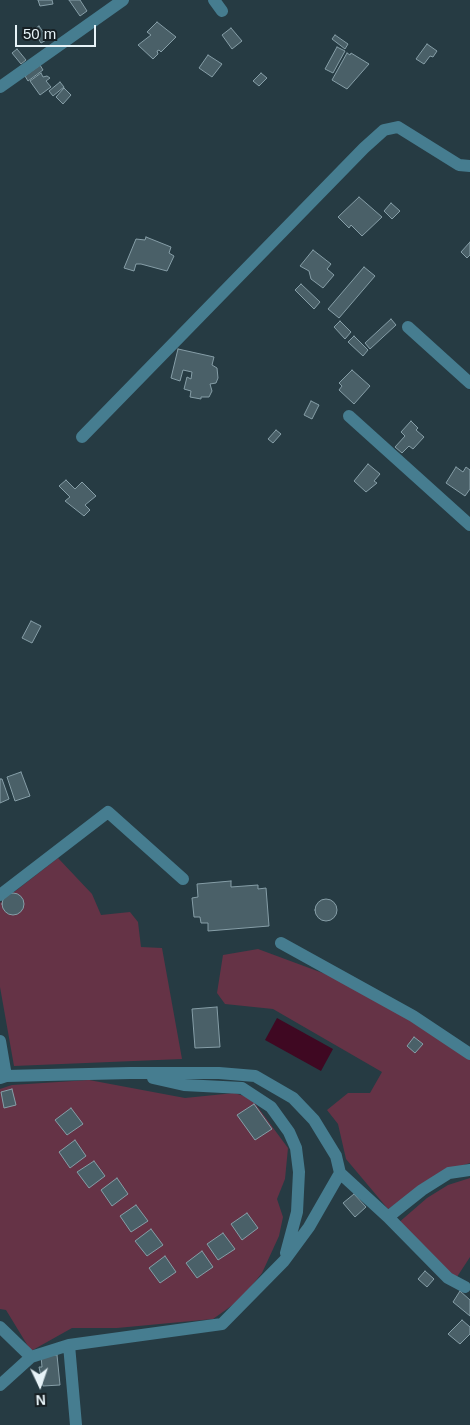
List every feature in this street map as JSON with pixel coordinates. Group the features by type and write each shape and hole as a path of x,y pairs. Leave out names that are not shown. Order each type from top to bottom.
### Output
{"street":[{"path":"0,87 123,0"},
{"path":"214,0 222,11"},
{"path":"82,437 364,148 384,130 398,127 458,164 470,166"},
{"path":"408,327 470,383"},
{"path":"349,416 470,525"},
{"path":"0,895 108,812 183,879"},
{"path":"281,943 413,1016 470,1054"},
{"path":"0,1041 3,1077 130,1073 219,1073 255,1076 292,1098 314,1120 336,1156 340,1173 388,1217 448,1278 468,1285"},
{"path":"130,1073 184,1084 242,1088 270,1107 289,1132 296,1148 299,1172 297,1212 284,1261"},
{"path":"388,1217 422,1190 449,1173 470,1170"},
{"path":"0,1385 31,1357 69,1345 222,1324 284,1261 310,1227 340,1173"},
{"path":"0,1328 31,1357"},
{"path":"69,1345 76,1425"}],"shaded area":[{"path":"58,858 92,894 101,915 130,912 138,922 141,947 162,948 182,1059 14,1066 0,987 0,903"},
{"path":"258,949 347,982 470,1057 470,1163 448,1170 388,1209 346,1159 338,1124 327,1110 348,1093 370,1093 382,1072 273,1009 225,1004 217,993 223,955"},
{"path":"277,1018 333,1049 321,1071 265,1040"},
{"path":"89,1080 185,1098 234,1093 251,1098 288,1148 285,1179 277,1199 283,1217 279,1236 262,1273 241,1299 213,1319 117,1328 72,1328 31,1351 6,1310 0,1309 0,1089 12,1085"},
{"path":"470,1178 470,1257 451,1286 397,1224 427,1198 448,1185"}],"building":[{"path":"38,0 52,0 53,4 40,6"},
{"path":"69,0 80,0 87,11 80,16"},
{"path":"157,22 176,37 161,52 157,51 158,54 153,59 138,45 151,35 147,32"},
{"path":"39,26 48,39 41,43 33,30"},
{"path":"231,28 242,41 232,49 222,35"},
{"path":"335,35 348,44 345,49 332,39"},
{"path":"427,44 437,51 424,64 416,59"},
{"path":"337,47 345,51 333,73 325,69"},
{"path":"17,49 26,60 21,64 12,53"},
{"path":"347,53 350,55 351,53 369,64 347,89 332,80"},
{"path":"208,55 222,64 212,77 199,68"},
{"path":"40,65 43,70 28,81 25,76"},
{"path":"41,73 43,77 47,76 50,78 46,81 51,87 40,95 30,81"},
{"path":"261,73 267,78 259,86 253,81"},
{"path":"60,82 64,87 53,96 49,91"},
{"path":"64,88 71,95 63,104 56,97"},
{"path":"359,197 382,217 362,236 351,225 349,228 338,217"},
{"path":"391,203 400,211 392,219 384,211"},
{"path":"146,237 171,247 169,253 174,256 167,271 141,264 136,264 134,271 124,268 136,239 145,240"},
{"path":"470,242 470,255 467,258 461,252"},
{"path":"313,250 331,264 327,269 334,275 323,288 311,279 309,271 300,266"},
{"path":"364,267 375,276 339,318 328,309"},
{"path":"301,284 320,302 314,309 295,290"},
{"path":"391,319 396,325 370,349 365,343"},
{"path":"340,321 351,332 345,339 334,327"},
{"path":"354,336 368,350 363,356 348,342"},
{"path":"178,349 214,357 212,365 217,368 218,378 216,383 210,384 212,391 209,397 201,397 201,399 190,397 191,391 184,389 187,377 191,379 192,372 183,370 180,381 171,378"},
{"path":"352,370 370,386 354,404 339,390 342,386 339,383"},
{"path":"311,401 319,405 312,419 304,415"},
{"path":"411,421 418,428 416,430 424,437 413,449 409,446 402,453 395,447 405,436 401,432"},
{"path":"276,430 281,434 273,443 268,439"},
{"path":"368,464 380,474 374,481 377,483 366,492 354,481"},
{"path":"456,467 463,472 466,467 470,470 470,489 465,496 446,483"},
{"path":"66,480 75,489 82,482 96,496 85,505 90,510 84,516 65,501 70,497 59,486"},
{"path":"31,621 41,626 32,643 22,638"},
{"path":"21,772 30,796 15,801 7,777"},
{"path":"0,779 2,779 9,799 0,803"},
{"path":"231,881 231,887 258,885 258,889 266,888 269,926 208,931 208,923 201,923 200,917 194,917 192,898 198,897 197,884"},
{"path":"13,893 21,896 24,904 21,912 13,915 5,912 2,904 5,896"},
{"path":"326,899 334,902 337,910 334,918 326,921 318,918 315,910 318,902"},
{"path":"217,1007 220,1047 195,1048 192,1009"},
{"path":"414,1037 423,1044 415,1053 407,1046"},
{"path":"12,1089 16,1105 4,1108 1,1092"},
{"path":"254,1104 272,1129 255,1140 237,1115"},
{"path":"71,1108 83,1124 67,1135 55,1120"},
{"path":"75,1140 86,1156 70,1168 59,1152"},
{"path":"94,1161 105,1176 89,1188 77,1172"},
{"path":"117,1178 128,1194 112,1206 101,1190"},
{"path":"354,1194 366,1207 355,1217 343,1203"},
{"path":"136,1205 148,1221 131,1232 120,1216"},
{"path":"247,1213 258,1228 242,1240 231,1224"},
{"path":"151,1229 163,1245 147,1256 135,1241"},
{"path":"223,1233 235,1249 218,1260 207,1244"},
{"path":"202,1251 213,1267 197,1278 186,1263"},
{"path":"165,1256 176,1272 160,1283 149,1268"},
{"path":"425,1271 434,1279 427,1287 418,1279"},
{"path":"460,1291 470,1300 470,1316 453,1302"},
{"path":"462,1320 470,1327 470,1334 460,1344 448,1334"},
{"path":"57,1355 60,1385 43,1386 39,1367 42,1367 41,1356"}]}
